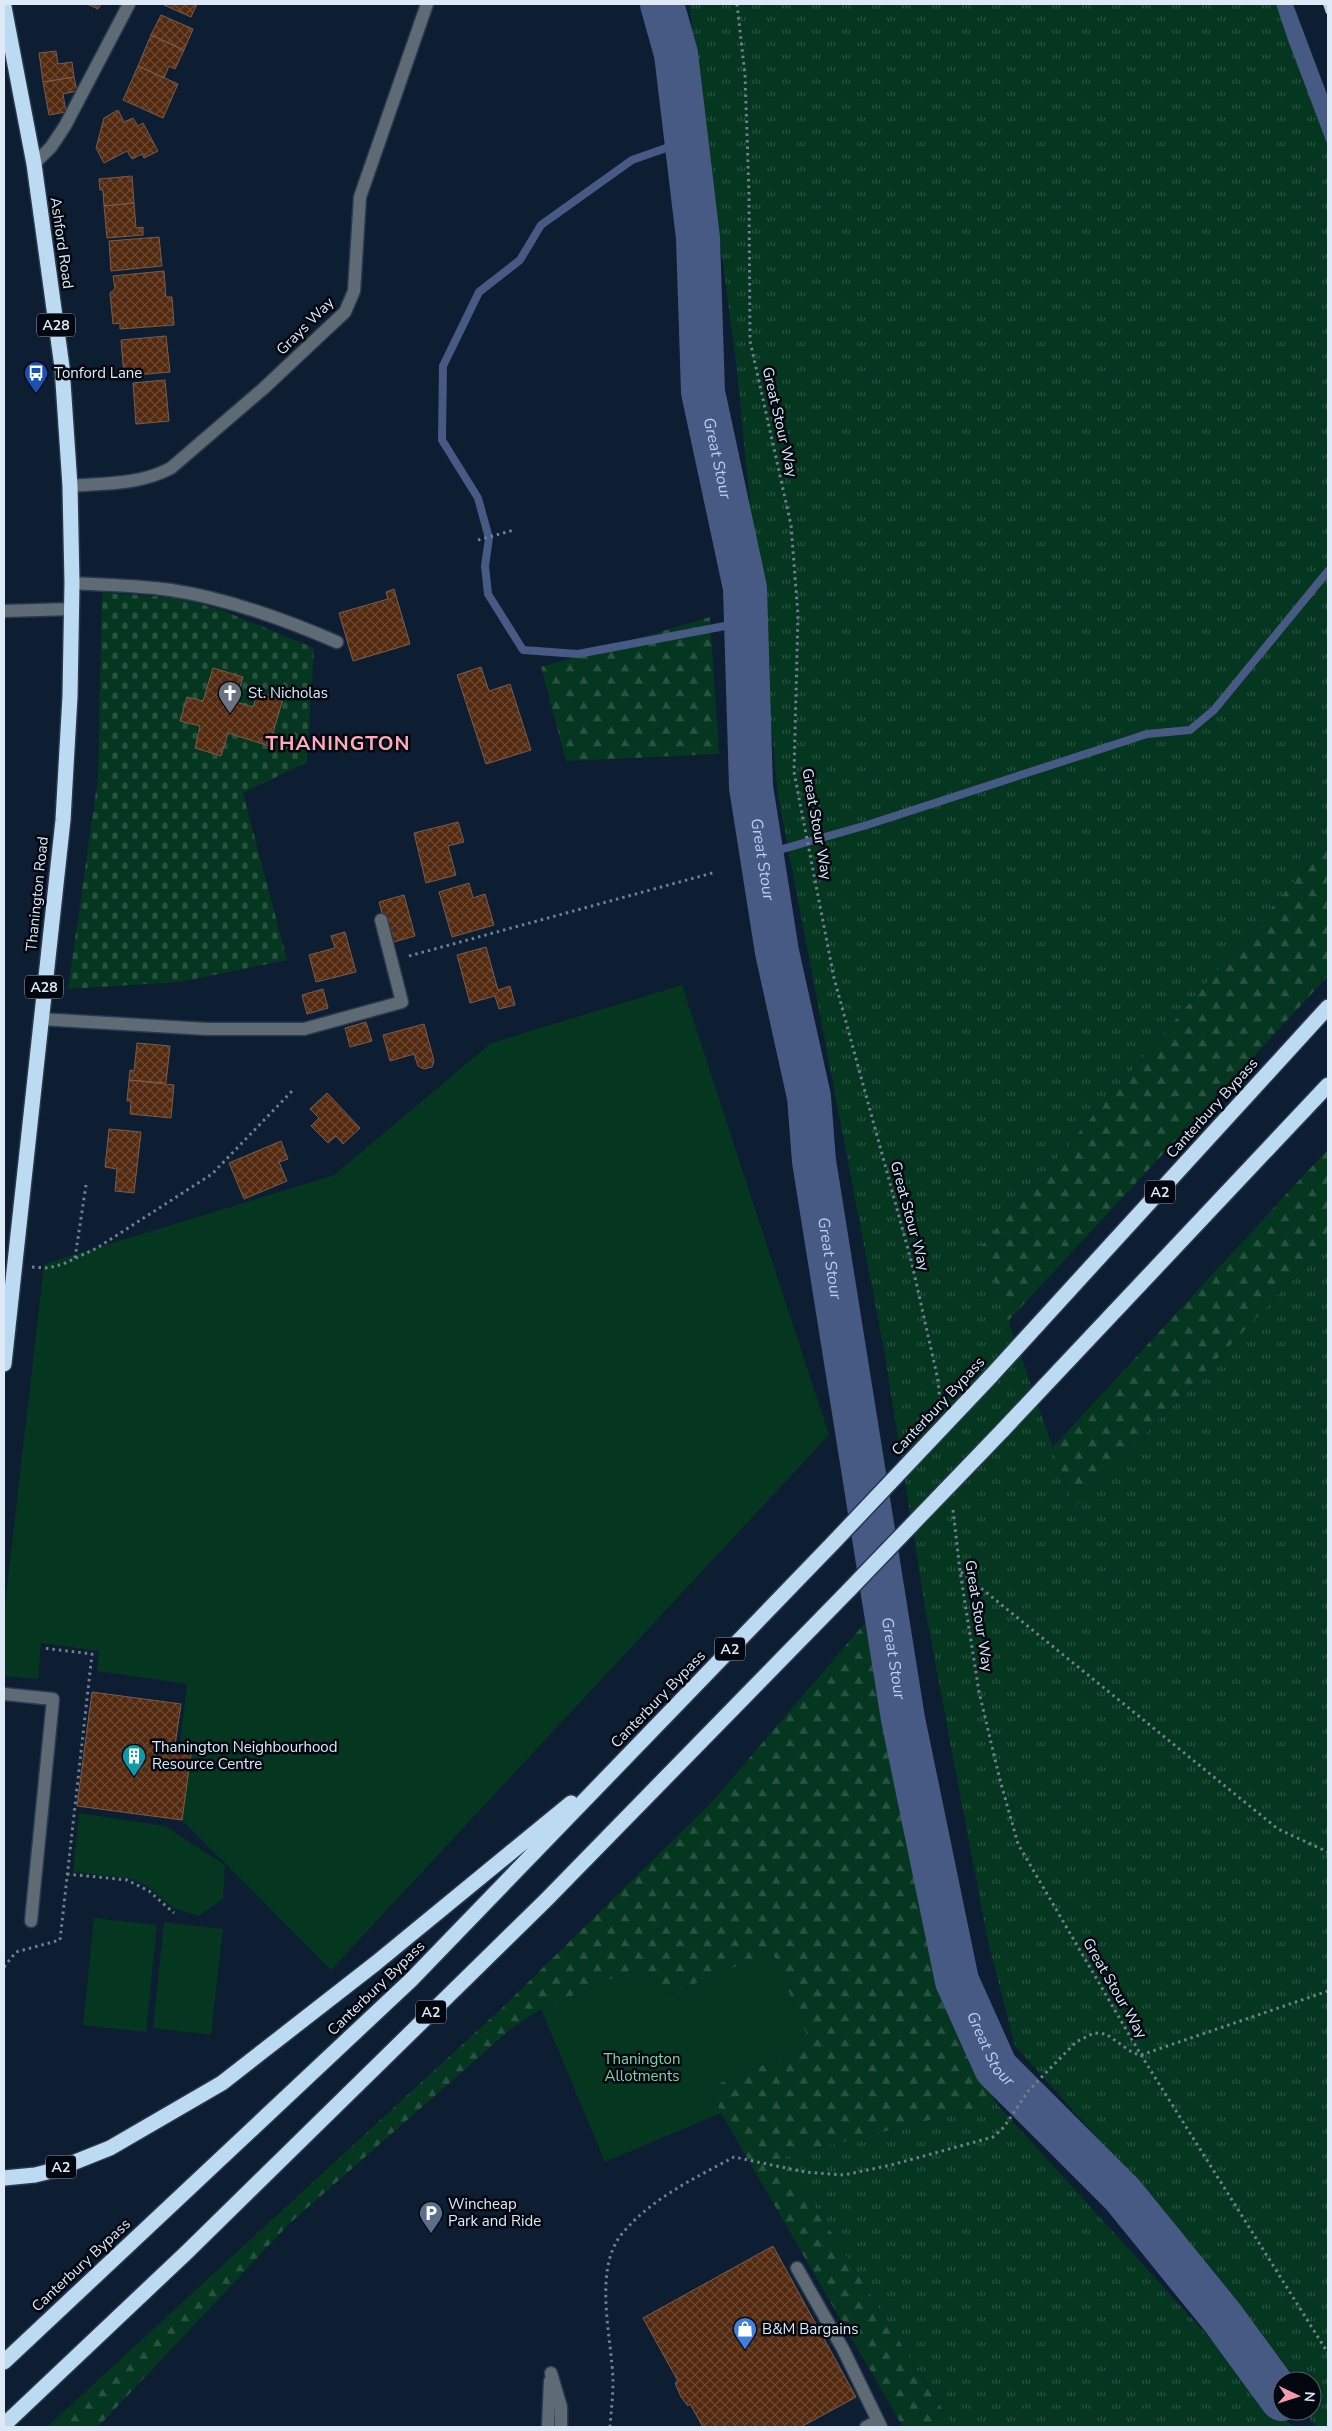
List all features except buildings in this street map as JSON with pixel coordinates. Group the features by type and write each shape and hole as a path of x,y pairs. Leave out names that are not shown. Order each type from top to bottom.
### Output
{"highway":[{"name":"Ashford Road","path":"4,7 34,164 62,367 70,486"},
{"name":"Thanington Road","path":"4,1364 63,820 70,696 72,583 70,486"},
{"name":"Canterbury Bypass","path":"4,2362 411,1980 991,1376 1328,1007"},
{"name":"A2","path":"4,2425 187,2252 546,1900 1002,1431 1328,1085"},
{"name":"A2","path":"6,2175 35,2175 55,2170 110,2148 222,2083 376,1962 628,1756"}],"street":[{"path":"34,164 50,147 65,126 129,4"},
{"name":"Grays Way","path":"70,486 128,482 153,477 171,468 264,388 345,312 354,290 360,197 427,4"},
{"path":"72,583 170,590 217,599 284,619 338,642"},
{"path":"4,611 71,609"},
{"path":"40,1019 207,1029 304,1029 402,1002 381,920"},
{"path":"4,1694 53,1699 31,1921"},
{"path":"797,2268 843,2349 875,2425"},
{"path":"548,2427 551,2373 561,2407 561,2427"}],"path":[{"name":"Great Stour Way","path":"737,4 745,75 749,194 750,340 791,525 798,615 794,772 834,978 912,1264 938,1380 941,1409"},
{"path":"478,540 514,530"},
{"path":"392,961 716,872"},
{"path":"14,1265 48,1268 74,1258 132,1227 212,1174 294,1089"},
{"path":"74,1258 86,1185"},
{"name":"Great Stour Way","path":"952,1504 960,1571 980,1692 1000,1780 1018,1844 1141,2055 1328,2353"},
{"path":"960,1571 1278,1829 1328,1852"},
{"path":"4,1967 16,1952 60,1940 92,1654 43,1648"},
{"path":"67,1874 127,1880 149,1891 174,1913"},
{"path":"610,2427 612,2381 607,2298 608,2265 620,2236 651,2206 689,2181 734,2157 805,2172 844,2175 891,2165 976,2142 993,2136 1004,2127 1029,2090 1076,2042 1094,2033 1106,2034 1132,2053 1141,2055 1328,1991"}],"green space":[{"path":"689,4 1283,4 1328,125 1328,842 982,1245 1074,1508 1328,1243 1328,2427 1315,2427 1311,2421 1322,2421 1322,2371 1277,2371 1169,2218 1015,2046 987,1937 926,1614 884,1350 778,796 737,370"},
{"path":"102,593 172,597 219,609 314,648 307,762 243,793 287,960 180,982 68,989 98,777"},
{"path":"710,617 719,754 566,761 541,667"},
{"path":"1328,842 1328,976 1008,1321 982,1245"},
{"path":"682,985 829,1435 331,1970 172,1810 187,1684 97,1671 99,1651 41,1643 38,1679 4,1676 4,1613 44,1264 334,1175 491,1043"},
{"path":"1328,1149 1328,1243 1074,1508 1053,1447"},
{"path":"870,1617 943,2001 996,2103 784,2157 953,2427 903,2427 721,2113 710,2087 811,2045 771,1952 659,1999 645,1965 541,2009 512,2028 290,2223 98,2427 47,2427 502,2008 711,1803"},
{"path":"79,1813 165,1826 225,1865 223,1899 199,1916 173,1908 148,1887 132,1879 73,1872"},
{"path":"94,1918 157,1925 146,2032 83,2025"},
{"path":"164,1922 223,1929 211,2035 153,2028"},
{"name":"Thanington Allotments","path":"772,1951 811,2045 710,2087 721,2113 605,2162 541,2009 645,1965 660,1999"},
{"path":"996,2103 1272,2407 1272,2421 1287,2421 1294,2427 953,2427 784,2157"}],"water":[{"path":"1276,4 1293,4 1328,97 1328,146 1288,40"}],"waterway":[{"name":"Great Stour","path":"662,4 676,54 698,238 703,392 745,588 751,787 777,952 809,1097 814,1161 903,1719 957,1981 996,2068 1123,2195 1222,2317 1272,2385"},
{"path":"686,141 632,160 541,225 520,260 479,292 443,366 442,440 478,498 489,538 485,566 488,594 523,650 578,654 746,622"},
{"path":"762,855 867,825 1147,734 1190,730 1214,710 1328,571"}],"railway":[{"path":"1325,4 1328,13"}],"place":[{"name":"Tonford Lane","path":"36,394"},
{"name":"St. Nicholas","path":"230,714"},
{"name":"Thanington Neighbourhood Resource Centre","path":"134,1777"},
{"name":"Wincheap Park and Ride","path":"431,2234"},
{"name":"B&M Bargains","path":"745,2350"}],"district":[{"name":"THANINGTON","path":"338,743"}]}
